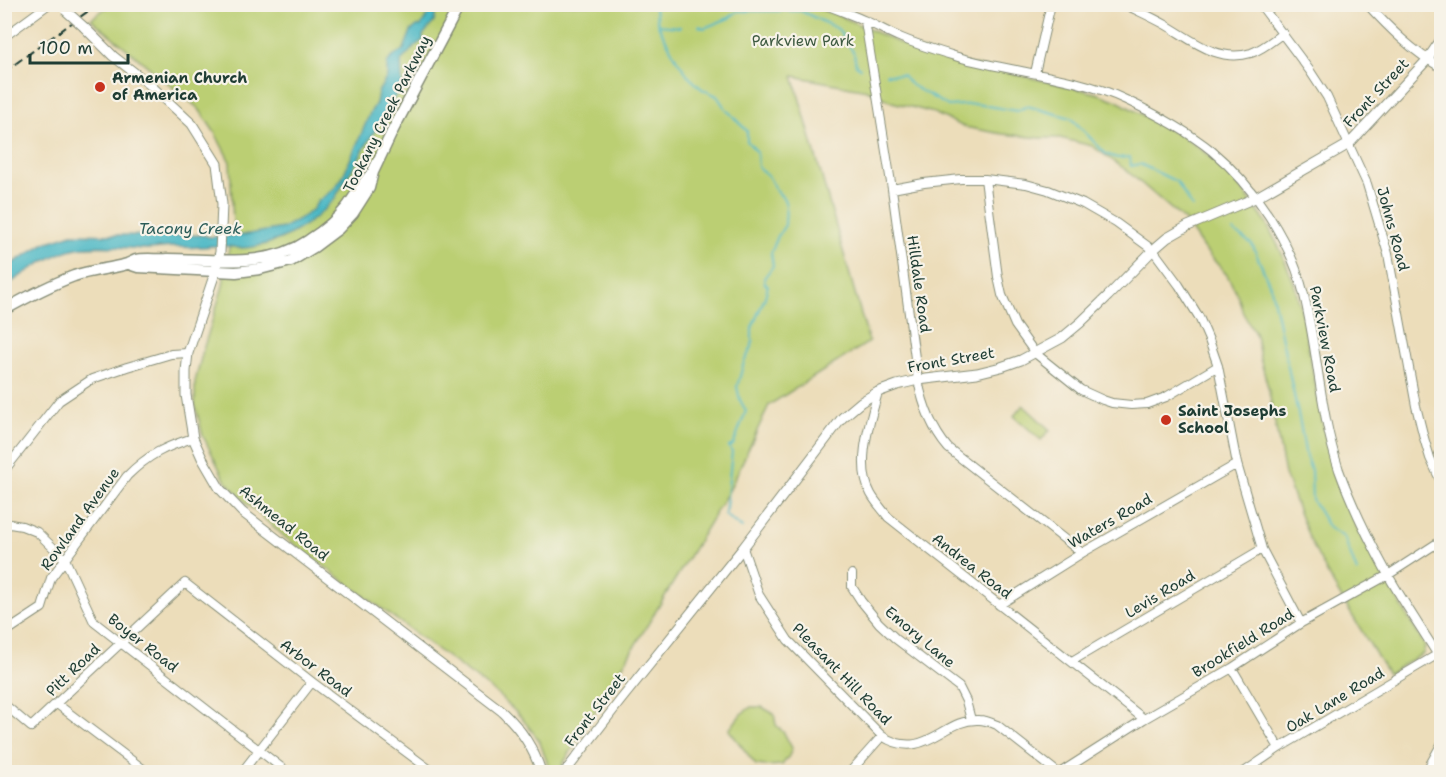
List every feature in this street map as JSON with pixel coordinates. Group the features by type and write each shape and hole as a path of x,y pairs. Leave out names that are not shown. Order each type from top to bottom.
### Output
{"main road":[{"name":"Tookany Creek Parkway","path":"218,261 236,272 291,261 338,230 353,213 369,188 373,172 393,130 460,4"},
{"name":"Tookany Creek Parkway","path":"4,310 75,276 96,270 129,264 138,267 267,258 293,249 332,223 373,172"}],"street":[{"path":"4,37 49,4"},
{"name":"Parkview Road","path":"824,4 898,36 952,55 1096,87 1174,126 1212,151 1241,179 1278,230 1289,250 1304,293 1331,443 1357,514 1388,575 1440,656"},
{"path":"1035,73 1051,4"},
{"path":"1124,4 1167,25 1205,49 1224,54 1252,53 1260,50 1282,33"},
{"name":"Johns Road","path":"1260,4 1327,97 1367,184 1388,254 1416,406 1430,458 1442,484"},
{"path":"1367,4 1386,25 1427,60 1442,68"},
{"name":"Ashmead Road","path":"62,7 113,56 149,84 196,129 217,164 222,204 218,261 188,353 186,395 194,438 202,458 220,489 242,512 503,712 527,742 541,772"},
{"name":"Hilldale Road","path":"866,21 918,380 928,418 939,438 948,448 1082,553"},
{"name":"Front Street","path":"565,772 743,548 842,418 861,402 897,385 918,380 977,373 1011,364 1062,338 1167,238 1188,226 1255,198 1348,144 1427,60 1442,38"},
{"path":"892,189 961,178 1026,184 1067,197 1091,208 1153,250 1199,317 1218,366 1237,464 1262,549 1301,623"},
{"path":"985,179 998,277 1002,295 1015,325 1035,353 1081,390 1113,403 1147,404 1166,397 1218,366"},
{"path":"4,471 59,401 92,379 171,354 188,353"},
{"name":"Andrea Road","path":"878,392 867,432 864,454 867,482 871,494 888,518 1144,719"},
{"name":"Rowland Avenue","path":"4,633 42,608 51,578 127,476 138,465 166,447 194,438"},
{"name":"Waters Road","path":"999,605 1082,553 1237,464"},
{"name":"Boyer Road","path":"4,523 22,526 37,532 65,559 94,622 287,772"},
{"name":"Brookfield Road","path":"1059,772 1232,668 1301,623 1388,575 1442,540"},
{"name":"Pleasant Hill Road","path":"743,548 759,595 788,640 882,736 898,743 920,744 960,723 971,720"},
{"name":"Levis Road","path":"1072,661 1262,549"},
{"name":"Emory Lane","path":"852,574 852,587 879,623 896,639 959,687 966,700 971,720"},
{"name":"Pitt Road","path":"4,704 31,727 185,583"},
{"name":"Arbor Road","path":"185,583 433,772"},
{"name":"Oak Lane Road","path":"1244,772 1279,748 1440,656"},
{"path":"1232,668 1279,748"},
{"path":"242,772 312,682"},
{"path":"57,704 142,771"},
{"path":"971,720 988,721 997,725 1059,772"},
{"path":"850,772 882,736"},
{"path":"1426,772 1442,743"}],"green space":[{"name":"Parkview Park","path":"111,4 806,5 838,15 899,43 947,59 1099,94 1117,101 1185,138 1203,151 1241,188 1265,221 1294,283 1327,446 1337,481 1359,533 1425,646 1423,654 1388,674 1331,581 1311,542 1285,474 1256,335 1243,313 1238,296 1227,275 1204,249 1185,221 1126,170 1092,146 1060,138 1003,134 964,127 934,113 892,102 867,90 793,76 869,342 769,405 730,489 560,769 550,770 539,740 520,716 496,693 286,538 246,503 225,480 203,436 195,405 195,382 223,286 233,223 230,162 199,109 91,19"},
{"path":"1023,405 1050,430 1041,440 1014,416"},
{"path":"751,707 762,707 774,714 776,725 784,733 792,748 782,765 756,765 729,730 741,714"}],"water":[{"path":"431,5 437,5 434,22 423,35 423,40 401,61 402,84 335,198 316,217 293,233 268,244 241,248 220,246 145,249 94,246 77,248 49,259 5,287 5,268 45,243 72,234 203,235 210,237 243,235 283,228 304,216 334,189 342,178 376,103 378,92 387,77 387,64 404,49 411,31 421,26 430,12"}],"waterway":[{"path":"650,4 655,9 658,25 680,27"},
{"path":"699,26 704,28 729,18 738,11 801,11 838,29 854,53 856,65 860,68"},
{"path":"658,25 677,60 690,78 702,89 717,96 747,131 747,141 757,152 758,167 769,177 786,205 785,225 771,253 773,266 764,278 765,284 768,285 752,328 752,347 744,362 737,387 746,411 733,445 729,447 732,452 725,515 742,528"},
{"path":"886,74 903,75 911,85 948,106 976,104 1017,111 1027,106 1071,118 1106,154 1117,158 1130,157 1131,166 1140,164 1177,182 1192,207"},
{"path":"1233,231 1252,244 1271,288 1306,457 1311,470 1312,500 1329,528 1344,537 1357,572"}],"railway":[{"path":"4,72 98,4"}],"place":[{"name":"Armenian Church of America","path":"100,87"},
{"name":"Saint Josephs School","path":"1166,420"}],"water label":[{"name":"Tacony Creek","path":"190,228"}]}
